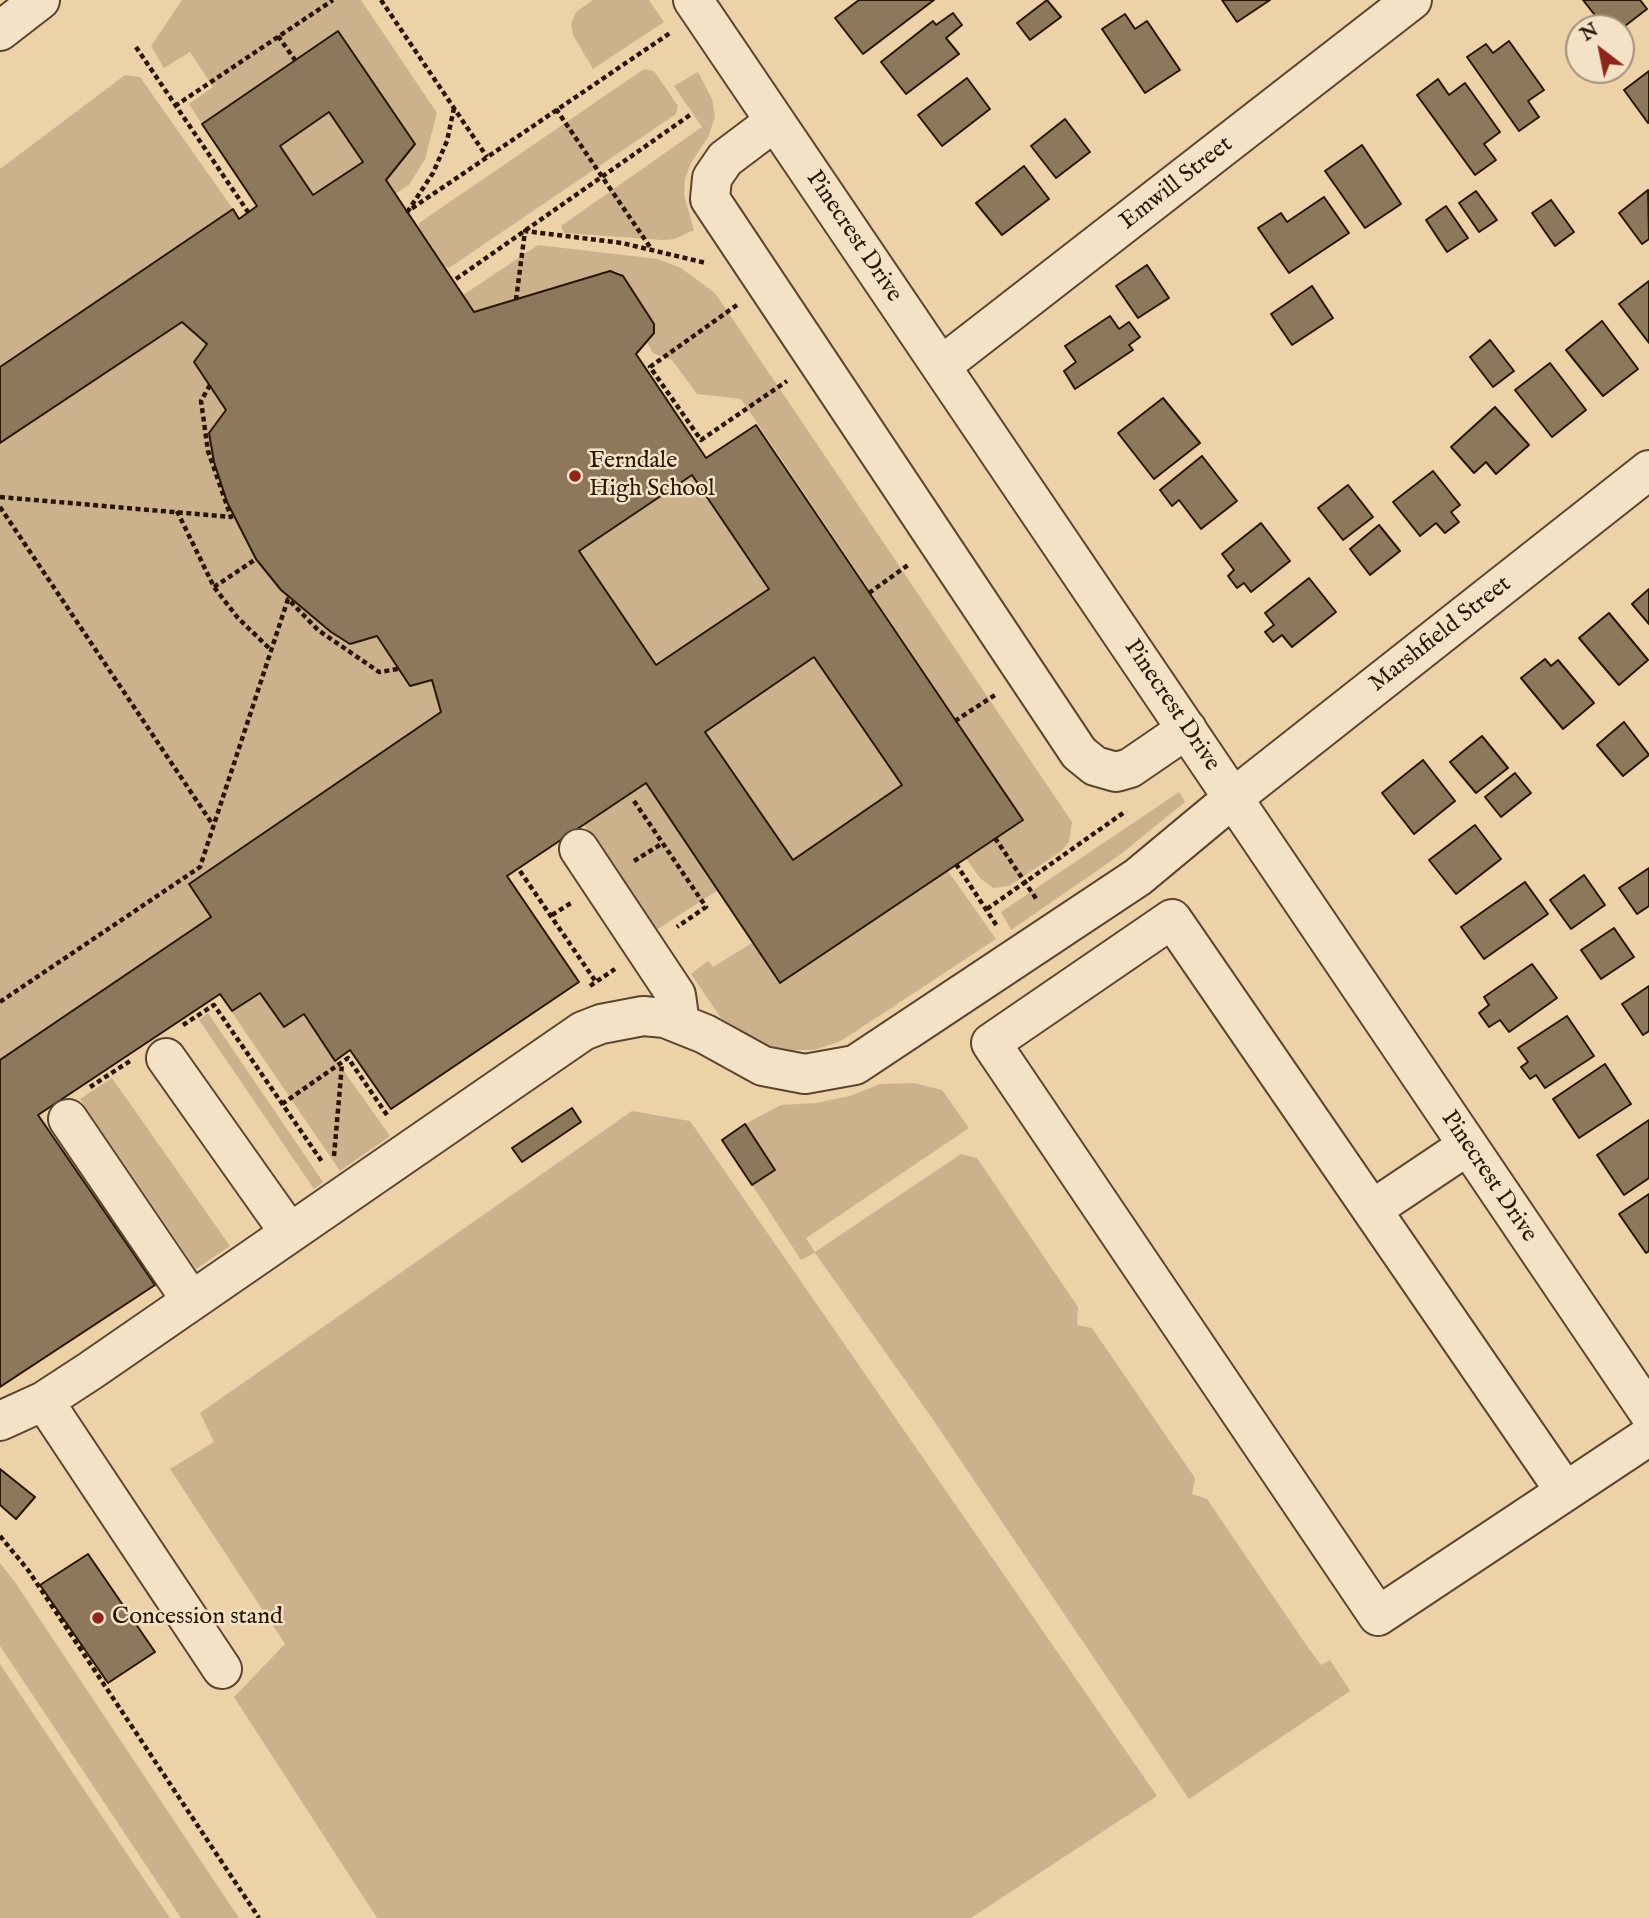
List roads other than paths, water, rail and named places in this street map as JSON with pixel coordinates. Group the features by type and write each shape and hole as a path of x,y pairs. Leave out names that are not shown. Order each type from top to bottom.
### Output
{"street":[{"path":"0,31 40,0"},
{"name":"Pinecrest Drive","path":"693,0 1647,1411"},
{"name":"Emwill Street","path":"942,366 1412,0"},
{"path":"774,122 725,159 712,178 710,199 1079,753 1095,766 1116,772 1130,768 1187,729"},
{"name":"Marshfield Street","path":"0,1421 44,1401 583,1031 620,1019 643,1016 666,1018 762,1066 805,1074 855,1065 1138,877 1233,798 1649,470"},
{"path":"579,849 676,995 680,1024"},
{"path":"1565,1491 1172,919 991,1043 1378,1616 1565,1491 1647,1411"},
{"path":"166,1058 289,1232"},
{"path":"68,1119 191,1300"},
{"path":"1373,1209 1467,1146"},
{"path":"44,1401 222,1669"}],"place":[{"name":"Ferndale High School","path":"575,476"},
{"name":"Concession stand","path":"98,1618"}]}
